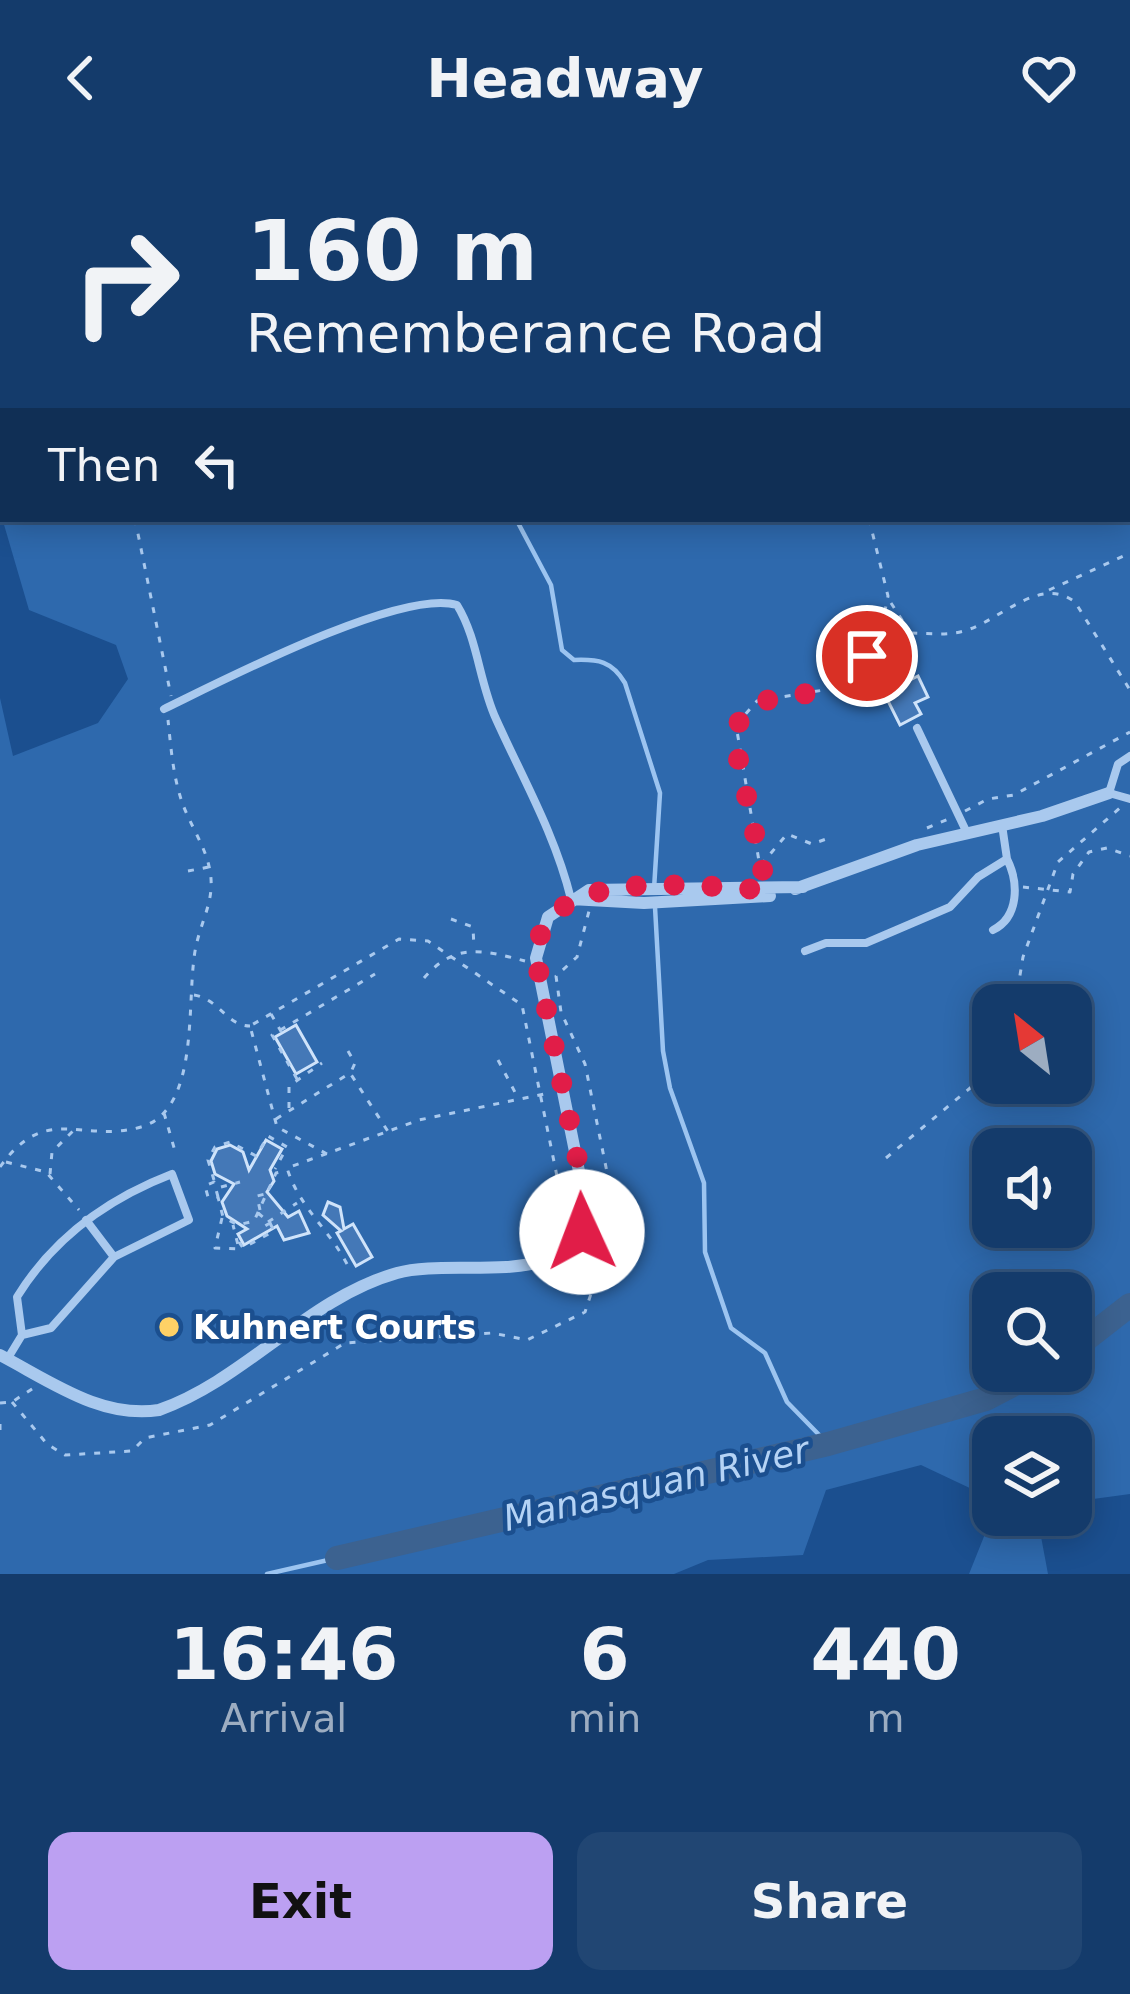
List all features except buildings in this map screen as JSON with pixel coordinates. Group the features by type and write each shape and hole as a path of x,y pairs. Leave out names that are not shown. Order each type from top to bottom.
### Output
{"street":[{"path":"4,1357 119,1412 159,1410 379,1279 437,1265 534,1264 560,1257 576,1243 586,1211 537,964 543,926 571,899 590,890 744,899 803,887 967,832 1109,793"},
{"path":"666,896 803,887"}],"lane":[{"path":"164,709 326,634 432,602 457,605 496,719 526,773 571,899"},
{"path":"917,728 967,832"},
{"path":"1128,800 1109,793 1118,764 1130,756"},
{"path":"993,930 1010,920 1016,884 1002,825"},
{"path":"805,951 826,943 866,944 950,907 977,878 1007,859"},
{"path":"4,1357 22,1335 52,1328 114,1257 189,1220 172,1174 138,1187 57,1245 17,1297 22,1335"},
{"path":"86,1220 114,1257"}],"path":[{"path":"136,522 172,697 164,709 183,803 210,867 212,894 196,943 188,1048 164,1113 175,1150"},
{"path":"869,522 895,616 911,634"},
{"path":"767,890 736,725 757,701 836,688 877,643 897,632 959,633 1130,553"},
{"path":"1048,592 1075,602 1130,690"},
{"path":"877,643 889,596"},
{"path":"1019,984 1023,958 1058,862 1128,800"},
{"path":"760,866 788,834 812,844 832,837"},
{"path":"1016,884 1070,892 1073,874 1089,851 1107,848 1130,856"},
{"path":"188,871 210,867"},
{"path":"451,919 473,927 474,950"},
{"path":"193,995 215,1000 235,1022 250,1026 399,939 428,941 522,1005 560,1191"},
{"path":"424,979 446,957 474,950 537,964"},
{"path":"297,1079 272,1035 375,974"},
{"path":"320,985 330,1001"},
{"path":"271,1014 281,1031"},
{"path":"250,1026 274,1120 283,1132 327,1154"},
{"path":"274,1120 350,1073 355,1063 348,1051"},
{"path":"498,1060 518,1099"},
{"path":"289,1110 289,1086 322,1064"},
{"path":"350,1073 389,1134"},
{"path":"886,1158 972,1086"},
{"path":"276,1172 447,1112 562,1090"},
{"path":"86,1220 50,1176 2,1164 28,1137 46,1129 139,1128 164,1113"},
{"path":"50,1176 52,1152 78,1127"},
{"path":"278,1142 283,1132"},
{"path":"223,1216 248,1225 270,1192 287,1147 268,1136 256,1156 230,1142 215,1147 208,1160 223,1216 214,1248 240,1251 239,1240"},
{"path":"288,1171 298,1202 328,1231 347,1264"},
{"path":"219,1190 220,1177"},
{"path":"219,1190 240,1183"},
{"path":"232,1222 243,1248 274,1231 259,1212 257,1196 270,1192"},
{"path":"268,1224 298,1202"},
{"path":"1,1404 31,1392 44,1378"}],"shaded area":[{"path":"3,522 1130,522 1130,1494 1092,1499 1092,1416 972,1416 972,1489 921,1465 826,1490 803,1555 708,1560 674,1574 0,1574 0,698 13,756 98,723 128,679 116,645 29,610"},
{"path":"984,1536 1041,1536 1048,1574 969,1574"}],"waterway":[{"path":"518,522 551,585 562,650 574,660 609,666 625,683 660,793 654,889"},
{"path":"655,907 663,1051 670,1088 704,1183 705,1252 731,1328 765,1353 787,1402 828,1444"},
{"name":"Manasquan River","path":"1092,1335 1130,1305"},
{"name":"Manasquan River","path":"337,1558 828,1444 999,1392"},
{"name":"Manasquan River","path":"267,1574 337,1558"}],"place":[{"name":"Kuhnert Courts","path":"169,1327"}],"route":[{"path":"582,1232 584,1191 536,958 543,926 559,908 590,890 767,890 735,743 736,725 757,701 836,688 867,656"}]}
